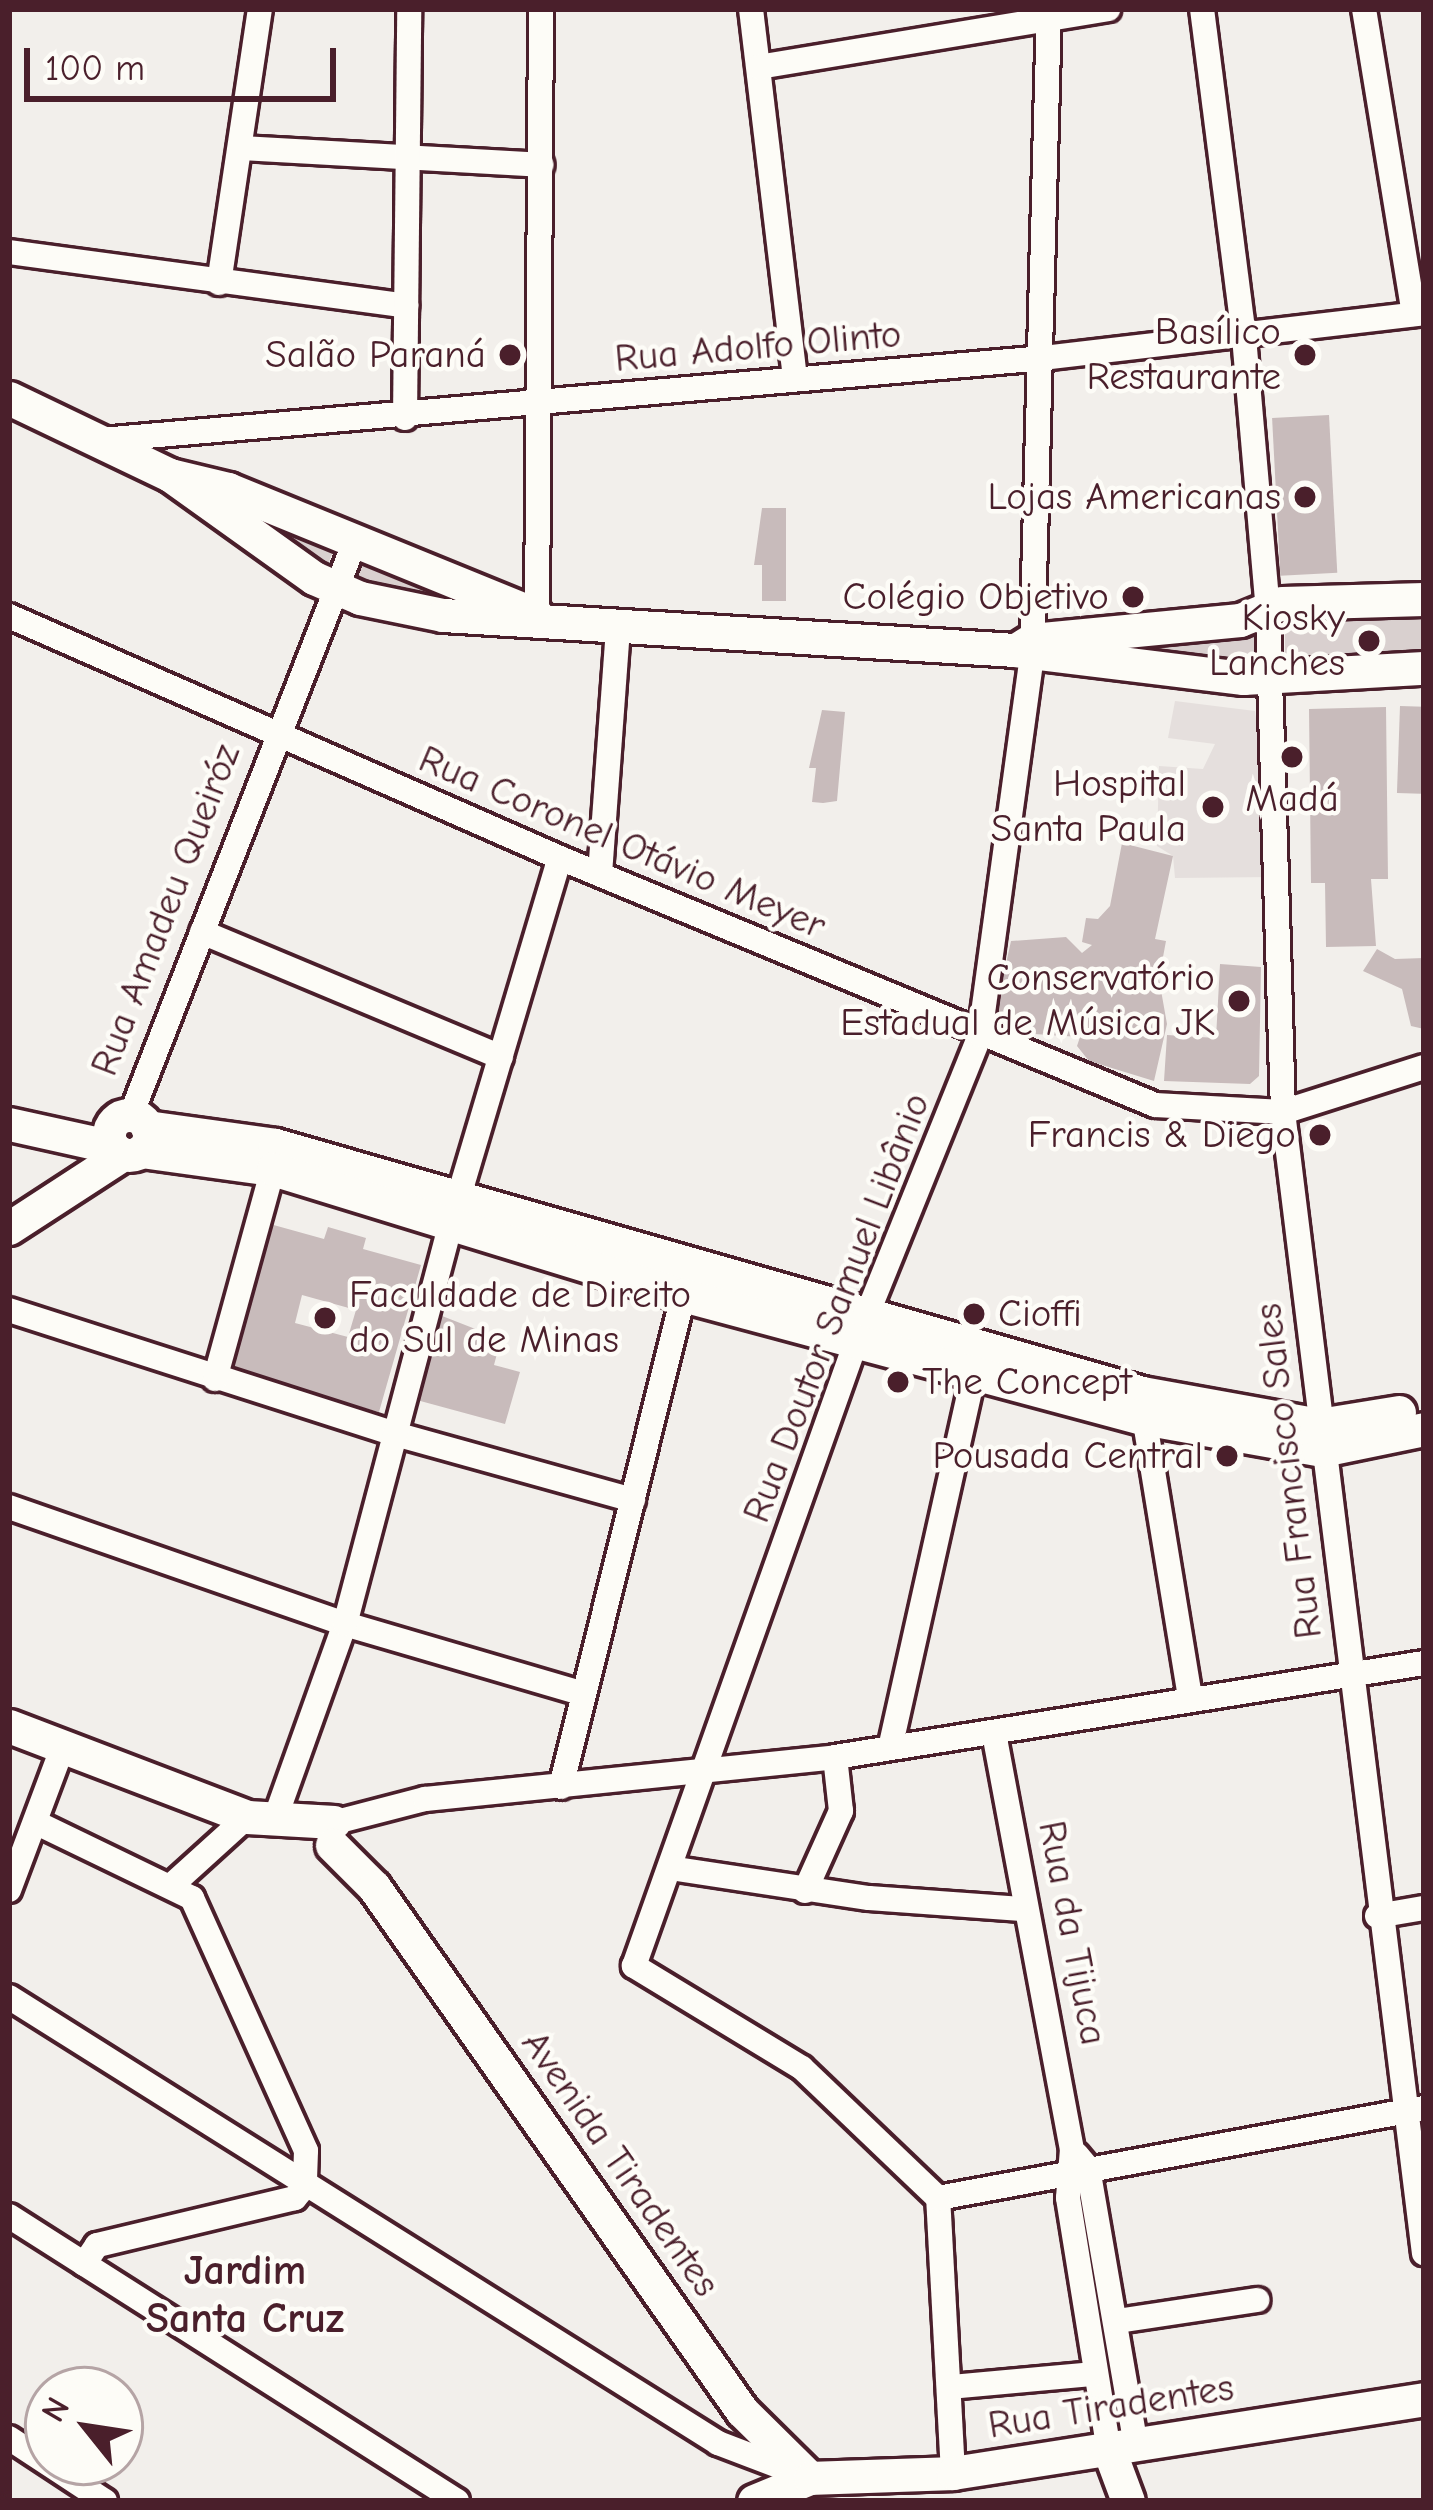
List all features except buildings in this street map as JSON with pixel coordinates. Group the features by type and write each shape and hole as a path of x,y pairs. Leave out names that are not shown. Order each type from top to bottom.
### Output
{"street":[{"path":"219,283 260,9"},
{"path":"405,418 410,9"},
{"path":"541,9 543,621"},
{"path":"751,9 795,378"},
{"path":"759,67 1048,14 1108,9"},
{"name":"Rua Francisco Sales","path":"1202,9 1244,337 1268,612 1283,1112 1377,1916 1415,2109 1424,2253"},
{"path":"1364,9 1419,313"},
{"name":"Rua Doutor Samuel Libânio","path":"938,2198 802,2068 634,1966 707,1772 860,1331 980,1035 1026,649 1043,358 1048,14"},
{"path":"240,148 542,165"},
{"path":"9,252 406,306"},
{"name":"Rua Adolfo Olinto","path":"97,440 405,418 1043,358 1419,313"},
{"path":"9,398 159,470 335,588 424,612 618,630 1026,649 1122,668 1268,678 1424,668"},
{"path":"159,470 177,432"},
{"path":"159,470 228,489 543,621"},
{"name":"Rua Amadeu Queiróz","path":"128,1136 355,541"},
{"path":"1026,649 1268,612 1282,603 1424,598"},
{"name":"Rua Coronel Otávio Meyer","path":"9,616 560,858 1155,1105 1283,1112 1424,1067"},
{"path":"599,874 618,630"},
{"path":"1122,631 1114,644 1122,668"},
{"path":"173,1884 273,1820 345,1624 454,1214 560,858"},
{"path":"202,932 501,1057"},
{"path":"9,1107 454,1214 860,1331 1143,1406 1320,1437 1424,1430"},
{"path":"9,1124 275,1145 454,1214"},
{"path":"9,1228 128,1136"},
{"path":"215,1379 273,1169"},
{"path":"562,1787 581,1693 687,1279"},
{"path":"9,1310 395,1434 633,1500"},
{"path":"891,1744 977,1363"},
{"path":"1143,1406 1190,1697"},
{"path":"1320,1437 1424,1407"},
{"path":"9,1507 345,1624 581,1693"},
{"path":"9,1726 273,1820 340,1832 389,1807 835,1756 1424,1663"},
{"name":"Rua da Tijuca","path":"994,1733 1022,1909 1075,2163 1117,2320 1126,2492"},
{"path":"9,1890 39,1824 63,1746"},
{"path":"805,1891 841,1811 835,1756"},
{"path":"39,1824 173,1884 193,1898 306,2151 305,2186 295,2198 98,2245 84,2264"},
{"name":"Avenida Tiradentes","path":"340,1832 742,2411 810,2478"},
{"path":"670,1868 805,1891 1022,1909"},
{"path":"1377,1916 1424,1908"},
{"path":"9,1997 718,2444 810,2478"},
{"path":"952,2473 938,2198 1075,2163 1415,2109"},
{"name":"Rua da Tijuca","path":"1075,2163 1093,2374 1123,2449"},
{"path":"9,2216 457,2501"},
{"path":"1117,2320 1257,2300"},
{"path":"950,2387 1093,2374"},
{"name":"Rua Tiradentes","path":"810,2478 952,2473 1424,2399"},
{"path":"9,2438 105,2501"},
{"path":"754,2501 810,2478"}],"shaded area":[{"path":"247,505 335,547 323,576 240,518"},
{"path":"359,555 471,604 347,587"},
{"path":"1285,612 1424,612 1424,659 1285,659"},
{"path":"1262,625 1261,672 1127,663 1126,637"},
{"name":"Hospital Santa Paula","path":"1175,701 1255,711 1278,877 1175,878 1173,856 1157,846 1159,766 1203,769 1215,744 1168,738"}],"place":[{"name":"Salão Paraná","path":"510,355"},
{"name":"Basílico Restaurante","path":"1305,355"},
{"name":"Lojas Americanas","path":"1305,497"},
{"name":"Colégio Objetivo","path":"1133,597"},
{"name":"Kiosky Lanches","path":"1369,641"},
{"name":"Madá","path":"1292,757"},
{"name":"Hospital Santa Paula","path":"1213,807"},
{"name":"Conservatório Estadual de Música JK","path":"1239,1001"},
{"name":"Francis & Diego","path":"1320,1135"},
{"name":"Cioffi","path":"974,1314"},
{"name":"Faculdade de Direito do Sul de Minas","path":"325,1318"},
{"name":"The Concept","path":"898,1382"},
{"name":"Pousada Central","path":"1227,1456"}],"district":[{"name":"Jardim Santa Cruz","path":"245,2295"}]}
